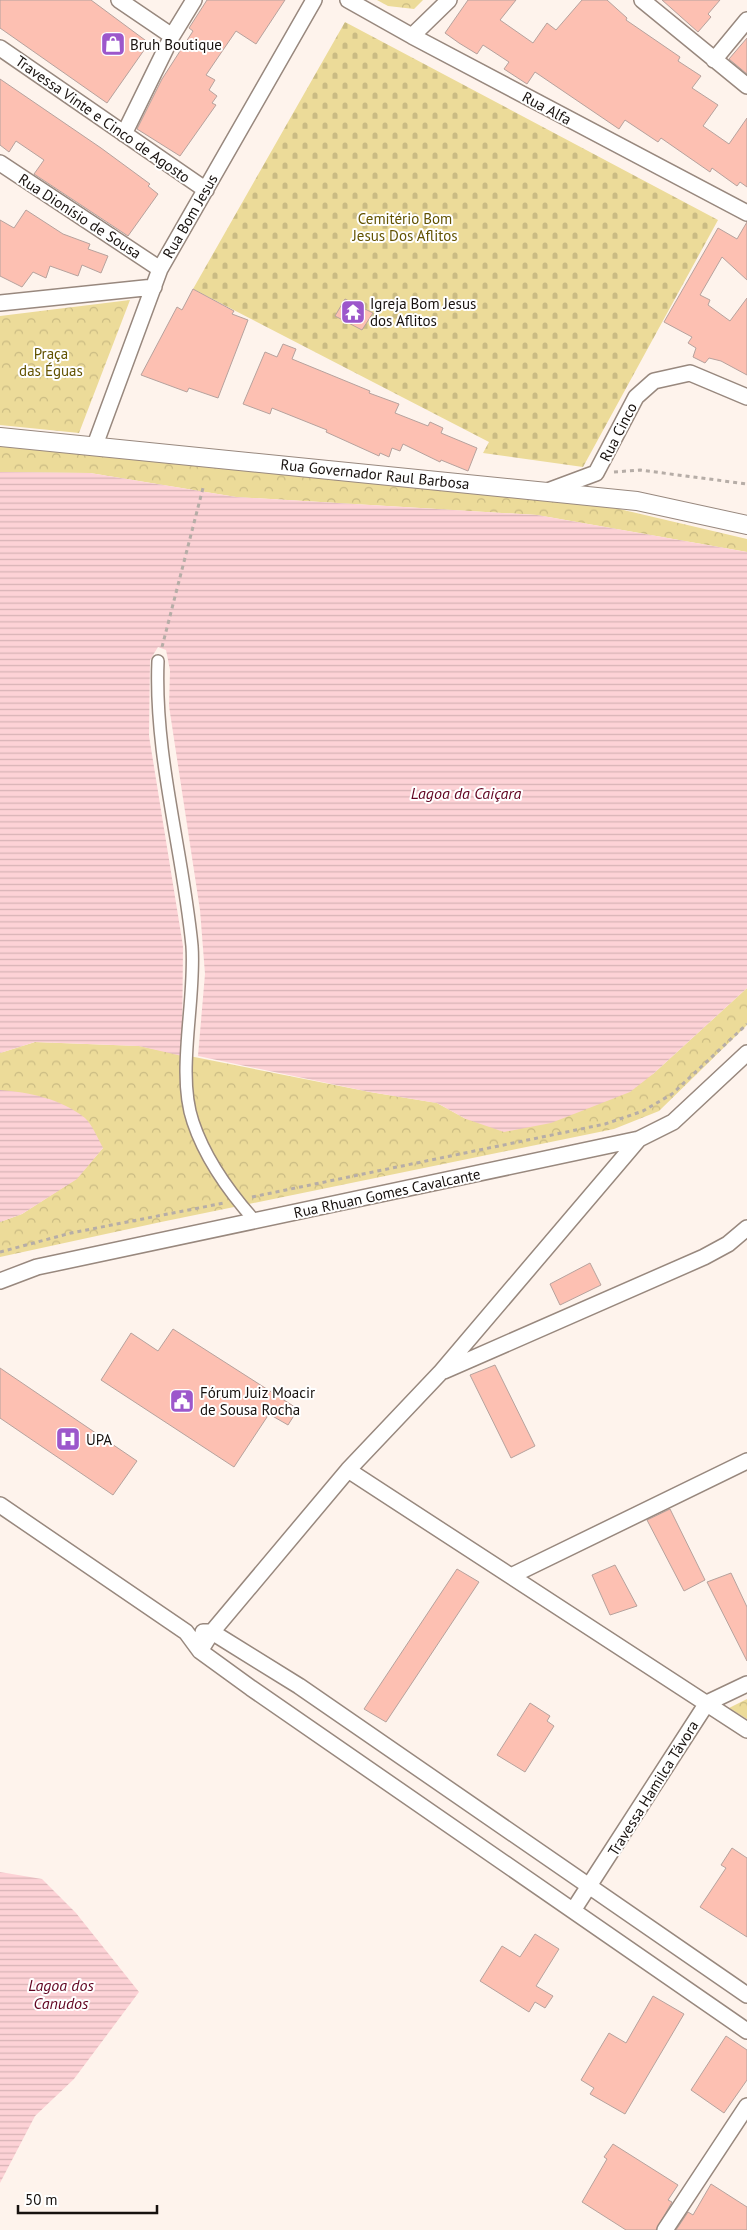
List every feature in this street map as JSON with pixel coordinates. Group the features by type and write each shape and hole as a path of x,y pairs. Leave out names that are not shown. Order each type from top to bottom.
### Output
{"street":[{"path":"119,0 172,36"},
{"path":"124,134 172,36 194,0"},
{"name":"Rua Bom Jesus","path":"95,445 160,269 314,0"},
{"name":"Rua Alfa","path":"348,0 747,214"},
{"path":"412,36 449,0"},
{"path":"642,0 747,86"},
{"path":"714,60 747,20"},
{"name":"Travessa Vinte e Cinco de Agosto","path":"0,48 206,190"},
{"name":"Rua Dionísio de Sousa","path":"0,163 160,269"},
{"path":"0,303 154,288"},
{"name":"Rua Cinco","path":"544,493 596,473 636,397 654,380 690,373 747,397"},
{"name":"Rua Governador Raul Barbosa","path":"0,436 637,501 747,525"},
{"path":"158,661 157,693 160,730 192,946 187,1100 193,1123 207,1153 237,1200 255,1221"},
{"name":"Rua Rhuan Gomes Cavalcante","path":"0,1281 37,1267 639,1140 672,1122 745,1059"},
{"path":"200,1651 212,1632 348,1470 440,1373 639,1140"},
{"path":"440,1373 704,1257 728,1244 747,1228"},
{"path":"511,1576 747,1461"},
{"path":"348,1470 747,1730"},
{"path":"0,1505 186,1632 200,1651 747,2031"},
{"path":"186,1632 212,1632 299,1686 747,1995"},
{"name":"Travessa Hamilca Távora","path":"574,1909 591,1887 707,1703 747,1684"},
{"path":"665,2230 747,2106"}],"path":[{"path":"596,473 640,470 747,484"},
{"path":"158,661 203,488"},
{"path":"0,1252 71,1233 605,1124 643,1111 672,1094 747,1024"}],"green space":[{"path":"377,0 423,0 414,9 388,6"},
{"name":"Cemitério Bom Jesus Dos Aflitos","path":"345,22 718,220 583,467 483,453 489,442 193,289"},
{"name":"Praça das Éguas","path":"130,300 79,433 0,425 0,316"},
{"path":"0,445 598,504 747,539 747,552 537,515 236,497 90,473 0,472"},
{"path":"747,988 747,1025 659,1111 614,1129 0,1257 0,1222 22,1214 76,1179 103,1148 0,1090 0,1053 35,1042 139,1046 370,1092 437,1103 466,1119 653,1074"},
{"path":"747,1699 747,1719 729,1708"}],"water":[{"name":"Lagoa da Caiçara","path":"0,472 90,473 236,497 537,515 747,552 747,988 653,1074 630,1092 551,1123 504,1132 466,1119 437,1103 370,1092 198,1056 205,974 200,910 169,706 170,670 166,650 158,647 150,660 149,736 183,946 182,1056 139,1046 35,1042 0,1053"},
{"path":"0,1090 55,1101 76,1111 90,1124 103,1148 77,1179 22,1214 0,1222"},
{"name":"Lagoa dos Canudos","path":"0,1872 42,1879 76,1913 139,1992 74,2079 35,2116 0,2183"}],"building":[{"path":"0,0 91,0 149,43 107,103 0,28"},
{"path":"207,0 285,0 256,44 236,31 206,75 215,80 209,90 217,96 212,103 216,105 180,156 137,129 162,79 193,31 189,28"},
{"path":"468,0 516,0 500,20 533,43 547,23 556,30 582,0 607,0 627,18 626,20 680,57 678,61 701,76 692,88 718,105 703,126 729,144 747,118 747,187 740,182 737,186 712,168 710,172 661,138 658,142 625,120 619,129 535,72 527,84 504,69 509,62 483,45 477,54 459,43 445,33"},
{"path":"662,0 720,0 708,14 711,17 698,32"},
{"path":"747,38 747,74 729,59"},
{"path":"0,79 150,184 148,186 158,194 128,236 34,174 44,160 16,141 9,152 0,145"},
{"path":"26,210 63,234 90,244 88,249 108,256 101,273 82,265 78,276 50,266 46,278 33,272 22,287 0,276 0,220 14,228"},
{"path":"747,222 747,280 722,257 700,295 710,300 708,305 730,321 747,298 747,375 721,361 709,358 705,363 693,357 696,348 688,343 692,337 664,322 718,228 737,239"},
{"path":"193,289 234,311 232,314 248,320 218,398 189,388 187,392 141,375 177,307 182,310"},
{"path":"345,299 373,313 362,330 335,316"},
{"path":"283,344 296,349 292,359 399,404 395,413 428,426 430,422 443,428 441,433 477,448 468,471 441,460 440,462 403,444 400,451 392,448 389,457 380,453 379,456 326,432 327,430 272,408 270,414 243,404 265,352 277,357"},
{"path":"590,1263 601,1285 560,1305 550,1284"},
{"name":"Fórum Juiz Moacir de Sousa Rocha","path":"173,1329 298,1409 288,1425 269,1414 234,1467 101,1380 131,1333 158,1351"},
{"path":"495,1365 535,1446 511,1458 470,1375"},
{"name":"UPA","path":"0,1368 137,1461 113,1495 0,1418"},
{"path":"670,1509 705,1580 684,1591 647,1520"},
{"path":"615,1565 637,1606 610,1615 592,1575"},
{"path":"457,1569 479,1582 386,1722 364,1709"},
{"path":"731,1573 747,1607 747,1661 707,1582"},
{"path":"530,1703 550,1716 547,1721 554,1726 525,1772 497,1755"},
{"path":"732,1848 747,1858 747,1937 700,1907 726,1868 721,1865"},
{"path":"535,1934 559,1949 536,1986 553,1996 545,2008 535,2002 529,2012 480,1981 502,1946 520,1957"},
{"path":"653,1996 684,2014 625,2114 590,2094 594,2088 581,2080 609,2033 626,2043"},
{"path":"726,2036 747,2050 747,2080 724,2113 691,2090"},
{"path":"613,2144 678,2185 668,2200 672,2202 656,2230 626,2230 582,2202 607,2159 604,2157"},
{"path":"711,2184 747,2207 747,2230 676,2230 688,2212 693,2215"}],"place":[{"name":"Bruh Boutique","path":"113,44"},
{"name":"Igreja Bom Jesus dos Aflitos","path":"353,312"},
{"name":"Fórum Juiz Moacir de Sousa Rocha","path":"182,1401"},
{"name":"UPA","path":"68,1439"}]}
